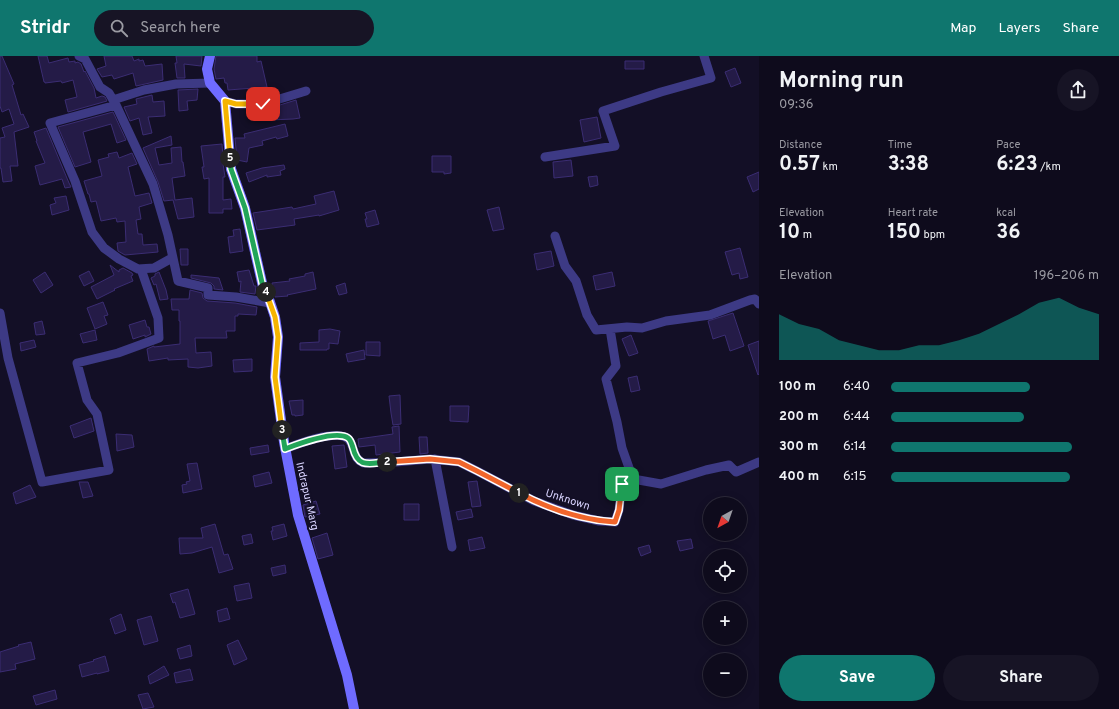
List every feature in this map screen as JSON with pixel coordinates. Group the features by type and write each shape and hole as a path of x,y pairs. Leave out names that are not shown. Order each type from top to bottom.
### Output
{"street":[{"path":"79,56 85,59 100,87 109,93 153,184 168,235 178,281 208,288 208,295 236,297 270,303"},
{"path":"210,56 207,69 210,83 225,101 236,104 263,104 306,91"},
{"path":"545,157 615,146 603,111 661,92 711,78 704,56"},
{"path":"172,258 154,268 138,269 119,259 104,248 92,232 75,181 50,123 114,102 144,90 170,86 210,83"},
{"name":"Indrapur Marg","path":"225,101 231,169 245,208 263,287 267,293 275,317 278,337 275,377 285,449 298,515 347,675 354,709"},
{"path":"555,236 565,266 576,281 587,315 596,330 627,327 642,328 666,321 710,315 755,299 759,304"},
{"path":"0,313 8,358 42,482 109,470 97,414 87,400 77,363 118,353 159,338 158,318 141,269"},
{"path":"610,329 616,366 606,379 622,448 633,478 661,484 706,470 729,465 736,472 759,462"},
{"name":"Unknown","path":"285,449 330,435 342,435 348,438 351,442 354,455 358,461 363,463 436,459 459,462 534,501 573,515 599,521 615,522 619,510 622,484 633,478"},
{"path":"436,459 452,547"}],"building":[{"path":"0,56 2,56 14,84 12,85 21,115 23,114 29,127 14,132 18,166 10,166 12,181 3,182 0,168 0,138 5,137 2,128 14,124 9,109 2,112 0,106"},
{"path":"38,56 47,56 49,63 68,58 69,62 78,62 81,64 94,88 96,98 102,96 105,97 107,101 68,112 65,100 77,97 73,80 62,83 61,81 45,83"},
{"path":"104,56 132,56 134,61 139,59 139,61 143,60 145,66 162,64 163,80 136,86 133,73 114,79 112,75 102,77 97,69 106,66"},
{"path":"176,56 202,56 201,66 184,64 185,78 177,78 175,63 177,63"},
{"path":"216,56 257,56 257,62 261,61 267,87 228,90 227,83 225,83 224,78 216,79 214,69"},
{"path":"625,61 644,61 644,69 625,69"},
{"path":"735,68 741,83 731,87 725,72"},
{"path":"198,89 197,100 187,101 188,110 179,111 178,90"},
{"path":"152,95 153,102 164,101 165,116 148,117 152,133 143,135 139,118 130,121 124,107 137,104 136,99"},
{"path":"296,100 300,118 269,120 267,109"},
{"path":"113,112 126,140 117,143 111,124 83,132 91,162 75,167 58,127"},
{"path":"597,117 601,138 584,142 580,120"},
{"path":"285,124 288,136 277,139 276,137 262,141 263,145 249,148 247,162 237,160 235,138 245,138 244,134"},
{"path":"46,128 71,187 65,188 62,179 40,185 35,166 45,163 34,132"},
{"path":"171,136 172,145 155,148 159,165 172,163 171,148 181,147 185,176 172,178 175,200 192,198 194,217 178,219 173,200 164,201 158,182 143,148"},
{"path":"222,144 225,177 223,177 223,200 231,199 232,209 223,209 223,213 209,213 209,178 204,179 201,146"},
{"path":"117,152 119,158 132,153 137,164 128,167 135,196 149,193 152,203 139,207 141,219 136,220 138,234 142,234 143,245 157,244 158,252 125,255 118,251 117,243 126,242 125,221 117,222 116,218 101,221 96,201 91,202 84,181 102,176 98,160 109,157 108,154"},
{"path":"432,156 451,156 451,173 444,174 444,172 432,172"},
{"path":"571,160 573,176 554,178 553,162"},
{"path":"284,165 285,169 280,171 281,175 267,177 267,175 249,182 246,173 262,168"},
{"path":"759,172 759,189 753,192 747,177"},
{"path":"597,176 598,185 590,187 588,177"},
{"path":"334,191 339,210 319,216 294,219 295,225 257,230 253,213 292,207 293,209 316,204 314,196"},
{"path":"66,196 69,210 52,215 50,205 56,203 54,198"},
{"path":"499,207 504,229 493,231 487,210"},
{"path":"375,210 379,224 367,227 365,213"},
{"path":"240,229 243,251 230,253 228,237 234,236 233,230"},
{"path":"740,248 748,277 740,279 739,273 732,275 725,252"},
{"path":"180,249 188,249 188,265 181,265"},
{"path":"551,251 554,266 537,270 534,254"},
{"path":"110,265 119,272 119,270 123,268 132,273 133,275 131,276 133,281 114,289 115,290 97,299 91,287 114,275"},
{"path":"249,270 254,286 256,286 255,294 240,292 241,281 239,282 237,272"},
{"path":"89,271 94,281 84,286 79,276"},
{"path":"45,272 53,285 41,293 33,280"},
{"path":"159,272 168,299 160,300 156,284 154,285 151,278"},
{"path":"313,272 316,289 287,295 288,296 275,297 272,283 290,281 289,279 305,276 305,274"},
{"path":"612,272 615,286 596,290 593,276"},
{"path":"191,275 219,278 223,290 214,289 214,286 211,283 191,278"},
{"path":"345,283 347,293 339,295 336,286"},
{"path":"190,290 202,293 203,298 207,301 235,303 257,307 256,315 238,314 238,316 235,316 235,331 226,331 227,338 195,338 196,353 211,352 212,366 198,368 188,367 188,359 168,360 168,358 149,361 147,349 154,346 180,344 179,310 172,310 171,299 189,299"},
{"path":"103,302 108,315 104,316 107,324 95,329 87,308"},
{"path":"733,313 744,346 730,351 725,335 713,339 708,321"},
{"path":"145,320 151,334 145,337 145,335 133,339 129,325"},
{"path":"42,321 45,334 36,335 34,323"},
{"path":"330,329 340,331 338,344 329,343 329,349 327,350 300,350 300,343 319,342 319,330"},
{"path":"95,330 97,340 83,343 80,334"},
{"path":"631,335 638,353 629,356 622,339"},
{"path":"34,340 36,347 21,351 20,343"},
{"path":"759,341 759,374 758,375 748,345"},
{"path":"366,342 380,342 380,356 366,355"},
{"path":"364,350 365,359 348,362 346,354"},
{"path":"252,359 252,371 234,372 233,360"},
{"path":"637,376 640,390 631,392 628,378"},
{"path":"400,395 401,424 393,425 389,396"},
{"path":"303,400 303,415 292,415 289,401"},
{"path":"450,406 469,406 468,422 450,421"},
{"path":"91,418 94,431 74,438 70,426"},
{"path":"399,426 400,452 376,455 375,445 359,447 358,439 393,434 392,427"},
{"path":"116,434 132,435 134,447 117,451"},
{"path":"419,437 427,437 428,453 420,454"},
{"path":"268,445 269,452 251,455 250,448"},
{"path":"344,445 347,467 335,469 332,446"},
{"path":"197,463 202,489 183,493 182,485 187,484 186,482 190,481 187,464"},
{"path":"269,472 272,483 255,487 253,476"},
{"path":"477,481 481,506 472,507 468,482"},
{"path":"79,482 88,482 93,496 83,498"},
{"path":"30,485 36,497 16,504 13,493"},
{"path":"316,501 320,514 305,517 303,505"},
{"path":"404,504 419,504 419,520 404,520"},
{"path":"471,509 473,517 458,520 456,512"},
{"path":"215,524 224,555 228,554 233,569 219,573 212,547 192,553 180,554 179,538 203,538 201,528"},
{"path":"284,524 287,536 273,540 271,531 273,531 272,527"},
{"path":"327,533 333,555 318,559 312,538"},
{"path":"251,534 253,543 244,545 242,536"},
{"path":"482,537 485,548 470,551 468,540"},
{"path":"691,539 693,548 680,551 677,541"},
{"path":"649,545 651,552 641,556 638,548"},
{"path":"285,565 286,573 273,576 271,568"},
{"path":"249,583 252,598 237,601 234,586"},
{"path":"188,589 195,614 180,618 175,602 173,603 170,594"},
{"path":"227,608 230,619 219,622 217,611"},
{"path":"121,614 126,630 115,634 110,619"},
{"path":"151,616 158,641 144,645 137,620"},
{"path":"238,640 247,659 234,665 227,645"},
{"path":"31,642 35,659 15,664 16,669 0,672 0,652"},
{"path":"190,645 192,656 180,659 177,649"},
{"path":"105,656 109,671 82,677 79,665"},
{"path":"164,666 169,675 150,684 148,676"},
{"path":"190,669 193,680 176,683 174,673"},
{"path":"55,690 57,699 36,705 33,696"},
{"path":"148,693 154,707 143,709 138,695"}],"route":[{"path":"263,104 236,104 225,101 231,169 245,208 263,287 267,293 275,317 278,337 275,377 285,449 330,435 342,435 348,438 351,442 354,455 358,461 363,463 430,459 459,462 534,501 573,515 599,521 615,522 619,510 622,484"}]}
